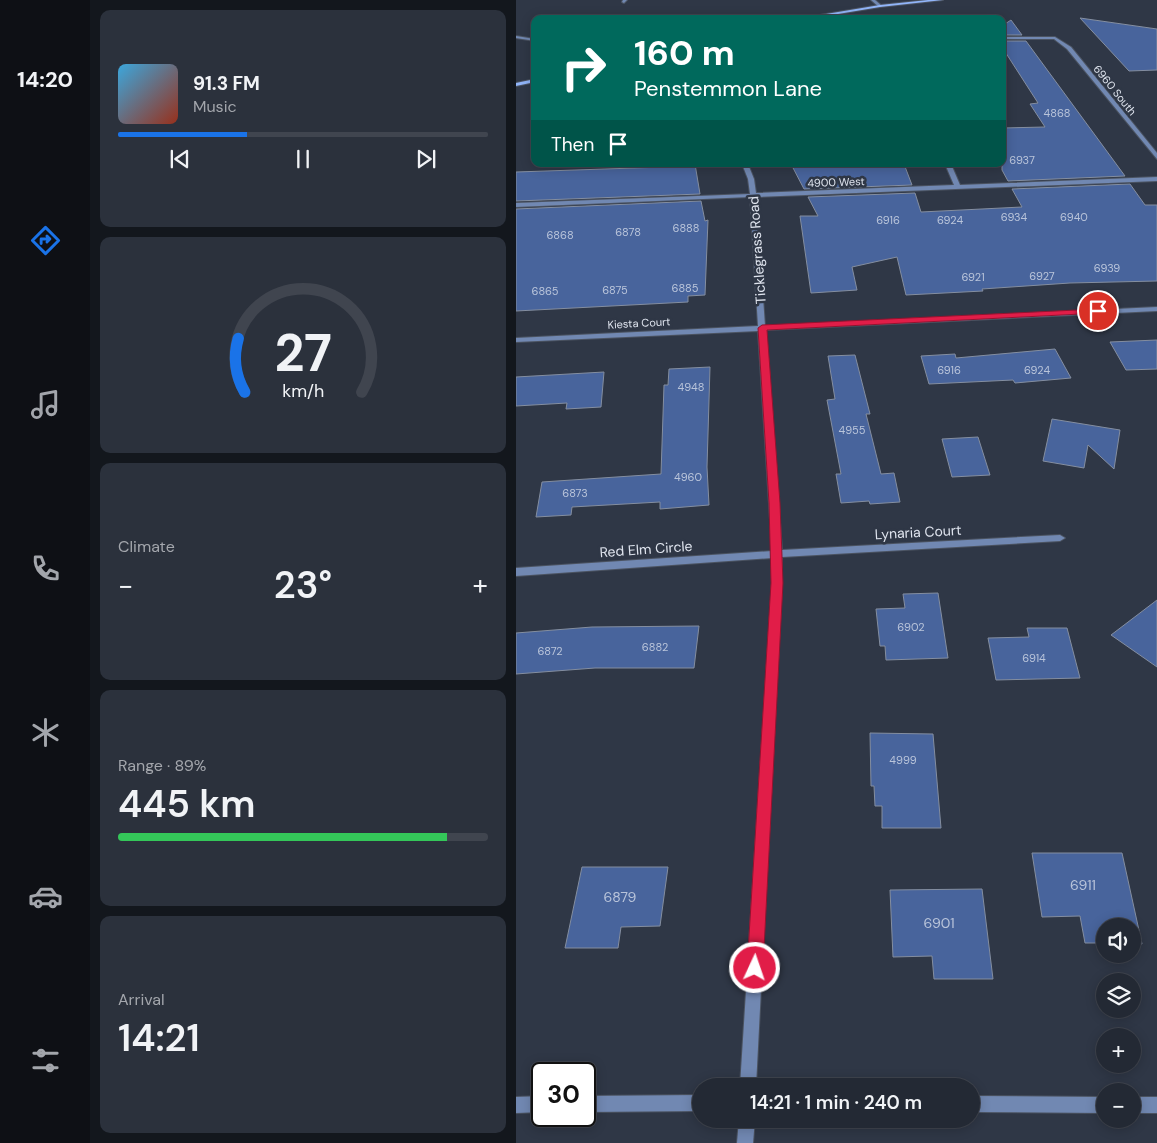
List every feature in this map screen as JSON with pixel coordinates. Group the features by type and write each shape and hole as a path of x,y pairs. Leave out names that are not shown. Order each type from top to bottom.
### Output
{"main road":[{"path":"823,15 880,6 941,0"},
{"path":"516,85 531,81"}],"street":[{"path":"873,0 880,6"},
{"path":"516,37 531,39"},
{"name":"6960 South","path":"1006,38 1055,38 1069,48 1157,157"},
{"name":"Ticklegrass Road","path":"746,167 751,178 753,195 777,554 777,583 748,1078"},
{"path":"949,167 958,187"},
{"name":"4900 West","path":"516,205 1157,179"},
{"name":"Kiesta Court","path":"516,340 1157,308"},
{"name":"Lynaria Court","path":"777,554 1060,538"},
{"name":"Red Elm Circle","path":"516,572 777,554"},
{"path":"596,1104 692,1103"},
{"path":"516,1104 531,1104"},
{"path":"980,1104 1096,1105"},
{"path":"1141,1105 1157,1105"},
{"path":"745,1143 746,1128"}],"building":[{"path":"1080,18 1157,29 1157,70 1129,71"},
{"path":"1011,20 1022,35 1006,35 1006,23"},
{"path":"1006,41 1026,41 1125,176 1008,181 1002,170 1002,167 1006,167 1006,128 1045,127 1030,104 1038,103 1006,53"},
{"path":"696,167 700,194 516,201 516,172"},
{"path":"793,167 905,167 912,185 804,189"},
{"path":"1130,184 1145,205 1157,205 1157,281 1070,283 982,289 983,291 906,295 897,257 852,267 857,290 811,293 800,216 818,216 808,197 915,193 921,212 1022,207 1012,189"},
{"path":"701,201 705,221 708,220 705,295 688,296 688,302 516,311 516,209"},
{"path":"1157,340 1157,369 1126,370 1110,342"},
{"path":"1055,349 1071,378 1015,383 1013,380 929,384 921,356 955,354 956,358"},
{"path":"855,355 870,414 866,414 881,474 894,473 900,502 870,504 869,501 841,503 836,474 841,474 827,400 835,399 828,356"},
{"path":"710,367 707,467 709,505 660,509 660,502 572,507 571,515 536,517 542,482 661,474 664,385 668,385 669,369"},
{"path":"604,372 601,407 566,409 567,403 516,406 516,377"},
{"path":"1052,419 1120,430 1114,469 1088,445 1084,468 1043,461"},
{"path":"978,437 990,475 952,477 942,439"},
{"path":"938,593 948,658 886,660 885,646 880,646 876,609 905,608 903,594"},
{"path":"1157,600 1157,667 1111,635"},
{"path":"699,626 694,668 595,668 516,674 516,633 592,627"},
{"path":"1027,628 1067,628 1080,678 996,680 988,638 1029,637"},
{"path":"870,733 933,734 941,828 882,828 882,806 875,806 874,786 871,786"},
{"path":"1032,853 1122,853 1136,918 1096,918 1096,943 1085,943 1080,916 1042,917"},
{"path":"582,867 668,867 660,926 621,927 618,948 565,948"},
{"path":"982,889 993,979 934,979 932,956 893,957 890,890"}],"route":[{"path":"755,968 777,583 777,554 762,328 1098,311"}]}
